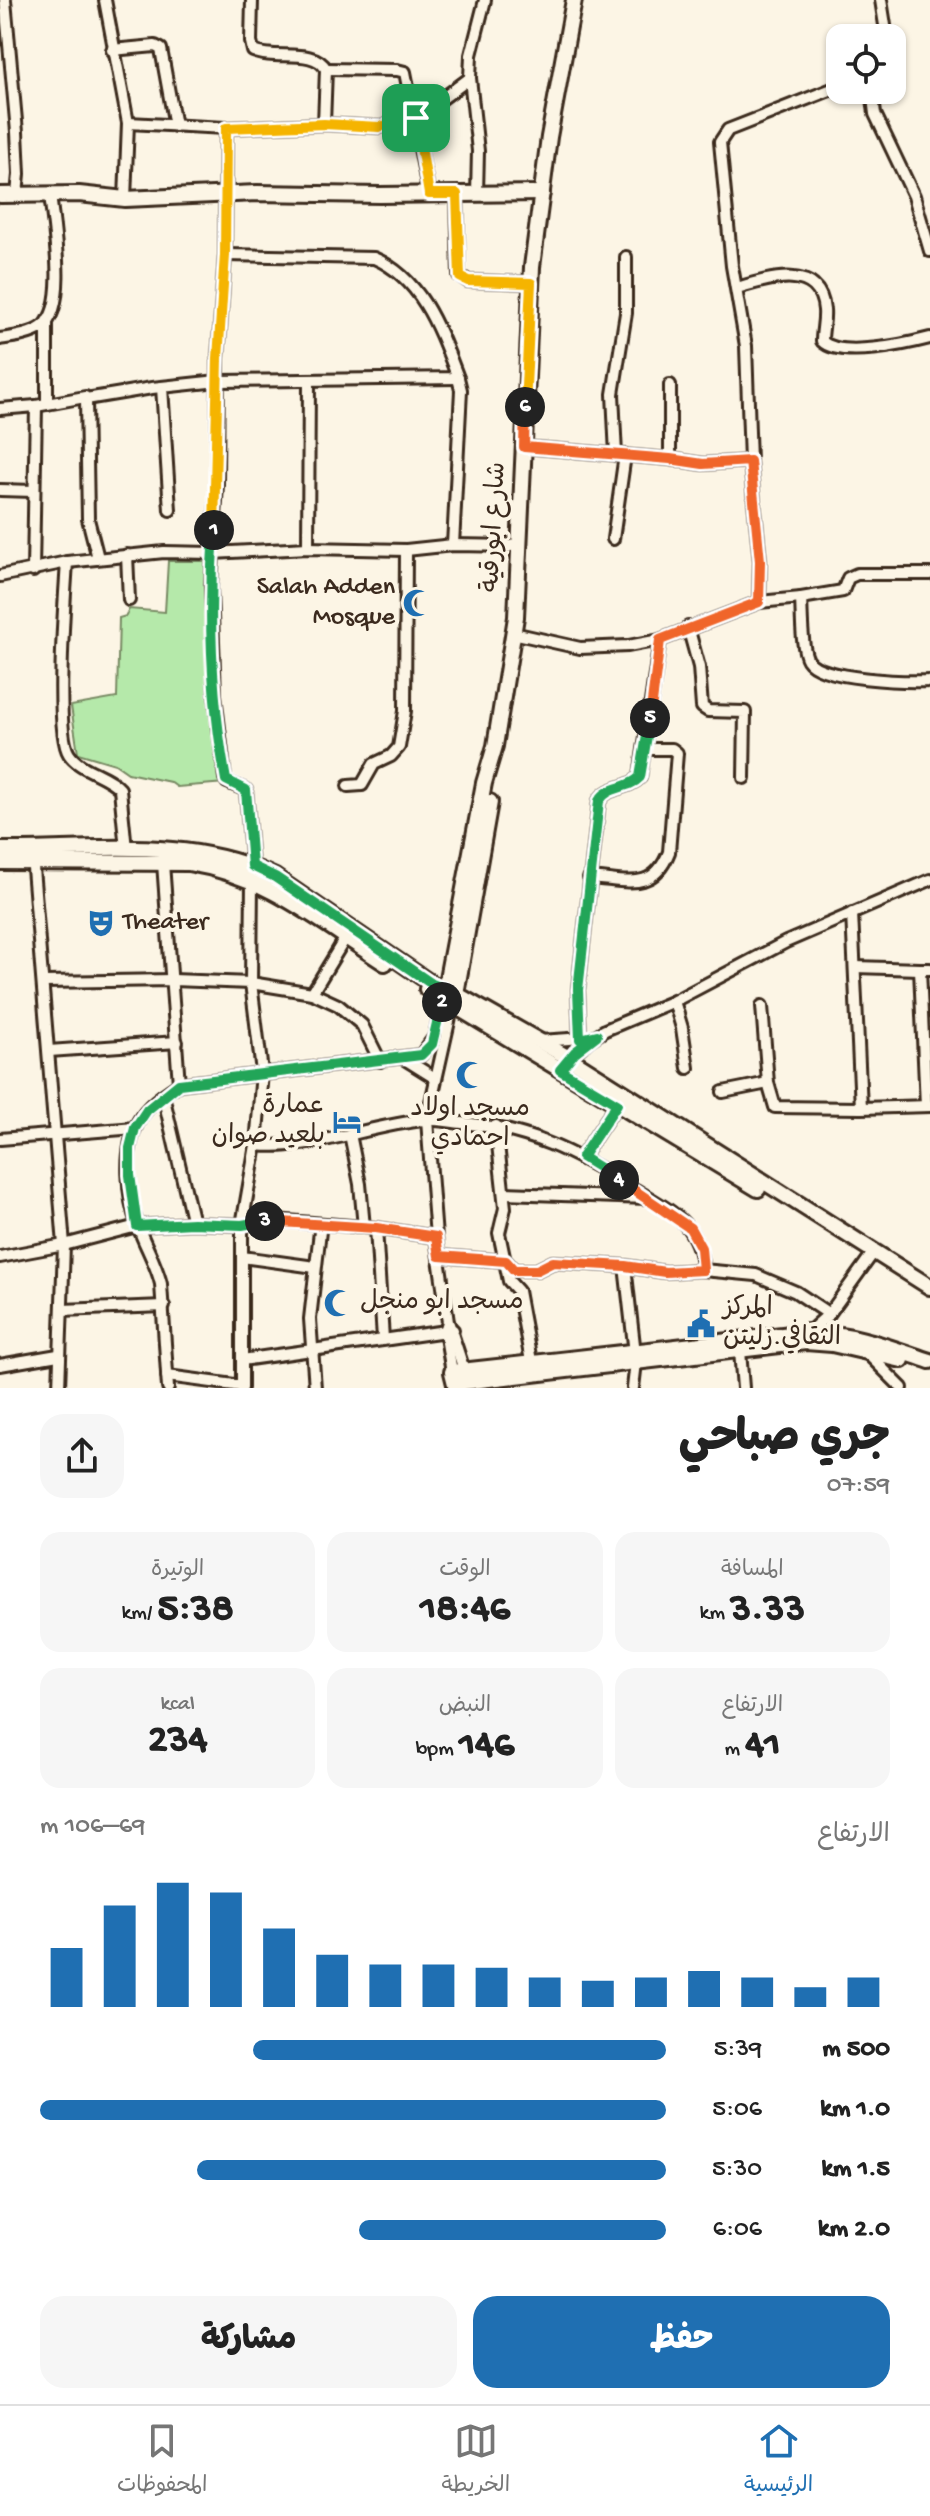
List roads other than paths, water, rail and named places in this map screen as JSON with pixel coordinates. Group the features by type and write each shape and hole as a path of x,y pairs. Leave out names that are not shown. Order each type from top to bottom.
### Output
{"main road":[{"name":"شارع ابورقية","path":"449,997 480,867 492,784 490,770 513,633 531,283 542,193 574,0"},
{"path":"0,195 79,194 125,199 226,193 542,193"},
{"path":"0,862 32,856 126,849 199,852 252,873 346,937 564,1064 929,1285"},
{"path":"0,850 32,856 189,863 275,877 449,997 540,1041 564,1064 617,1104 870,1257 929,1285"},
{"path":"461,1380 809,1332 837,1333 873,1340 930,1364"},
{"path":"461,1380 531,1361 740,1351 806,1342 832,1344 930,1364"}],"street":[{"path":"5,0 17,132 17,195"},
{"path":"105,0 128,123 125,199"},
{"path":"252,0 253,51 261,55 313,57 320,60 326,69 324,124"},
{"path":"477,194 478,151 470,78 473,40 485,0"},
{"path":"881,0 885,24"},
{"path":"112,50 155,46 161,49 175,126"},
{"path":"326,69 405,72 429,194"},
{"path":"128,123 226,128 324,124 379,127 416,118 470,78"},
{"path":"759,602 760,561 750,461 749,385 732,266 721,137 728,130 826,92"},
{"path":"874,104 875,114 914,196 930,251"},
{"path":"167,1376 242,1387 242,1225 256,1145 262,1072 251,983 252,873 246,790 226,780 211,626 225,255 226,128"},
{"path":"33,571 34,491 47,321 56,301 58,284 50,194"},
{"path":"457,194 459,275 462,279 531,283"},
{"path":"225,255 374,258 394,266 419,293 445,344 461,390 453,545"},
{"path":"613,539 620,455 613,394 626,313 626,257"},
{"path":"737,288 777,278 803,278 811,282 822,295 822,341 831,348 883,348 930,338"},
{"path":"0,339 33,332 47,321"},
{"path":"0,409 218,381 458,378"},
{"path":"308,548 309,380"},
{"path":"670,385 670,459"},
{"path":"162,387 170,510"},
{"path":"86,399 88,519 98,558"},
{"path":"524,447 703,464 750,461"},
{"path":"0,490 34,491"},
{"path":"0,576 67,562 127,555 308,548 406,550 453,545 519,546"},
{"path":"348,786 362,785 371,768 399,747 402,737 405,711 406,550"},
{"path":"127,555 129,600"},
{"path":"67,562 62,707 66,745 75,760 120,789 126,849"},
{"path":"513,633 580,648 628,646 660,640 759,602 843,591 848,578 857,574 930,574"},
{"path":"801,598 805,651 813,665 864,679 930,681"},
{"path":"688,627 699,667 702,707 708,711 745,712 744,778"},
{"path":"580,1039 578,990 599,801 604,792 638,781 660,640"},
{"path":"589,878 646,880 659,873 664,865 669,852 677,753 672,749 645,749"},
{"path":"32,856 64,1245 59,1388"},
{"path":"163,863 179,1084"},
{"path":"540,1041 597,1035 674,1001 786,942 930,880"},
{"path":"852,913 861,1108"},
{"path":"312,993 346,937"},
{"path":"762,1006 768,1083 776,1108 928,1106 925,969 855,967"},
{"path":"44,982 173,980 251,983 312,993 338,1005 362,1025 380,1061"},
{"name":"شارع ابورقية","path":"403,1058 421,1055 432,1044 449,997"},
{"name":"شارع ابورقية","path":"449,997 427,1120 436,1237 449,1328 461,1380"},
{"path":"674,1001 688,1068"},
{"path":"564,1064 597,1035"},
{"path":"49,1051 177,1042"},
{"path":"168,1388 164,1306 157,1269 137,1226 130,1175 130,1148 135,1128 147,1110 179,1084 262,1072 403,1058 435,1078"},
{"path":"723,1092 768,1083"},
{"path":"163,1095 193,1223"},
{"path":"582,1157 617,1104"},
{"path":"256,1145 295,1146 427,1120 496,1126 529,1134 582,1157 649,1198 690,1228 701,1248 703,1270"},
{"path":"496,1126 505,1208 499,1233 509,1281 518,1291 531,1361"},
{"path":"0,1139 135,1128"},
{"path":"350,1134 370,1227 383,1339"},
{"path":"504,1193 649,1198"},
{"path":"0,1257 64,1245 137,1226 193,1223 242,1225 275,1220 370,1227 436,1237"},
{"path":"315,1388 310,1319 320,1231"},
{"path":"439,1256 506,1261 514,1270 537,1270 553,1262 625,1266 665,1272 703,1270 756,1275 796,1292 829,1314"},
{"path":"242,1257 315,1267"},
{"path":"809,1332 829,1314 870,1257"},
{"path":"625,1266 635,1357 633,1388"},
{"path":"62,1310 164,1306"},
{"path":"242,1360 449,1328"},
{"path":"864,1350 902,1388"},
{"path":"740,1351 743,1388"},
{"path":"0,1365 58,1355"}],"place":[{"name":"Salah Adden Mosque","path":"417,603"},
{"name":"Theater","path":"101,923"},
{"name":"مسجد اولاد احمادي","path":"470,1075"},
{"name":"عمارة بلعيد صوان","path":"347,1122"},
{"name":"مسجد ابو منجل","path":"338,1303"},
{"name":"المركز الثقافي.زليتن","path":"701,1324"}]}
